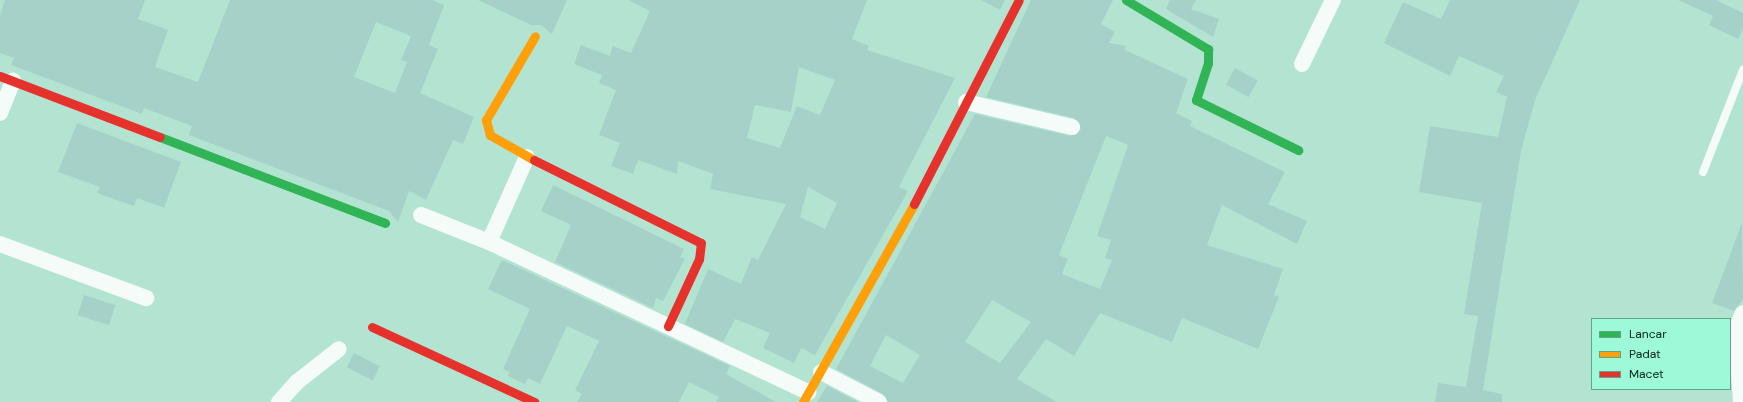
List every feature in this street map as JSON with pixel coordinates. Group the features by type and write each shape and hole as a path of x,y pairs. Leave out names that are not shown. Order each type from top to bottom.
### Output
{"street":[{"path":"421,214 489,242 668,326 806,397 918,198 1019,0"},
{"path":"1126,0 1208,49 1208,64 1196,91 1196,100 1298,150"},
{"path":"1302,64 1333,0"},
{"path":"535,36 486,120 490,135 527,157 701,242 698,258 668,326"},
{"path":"0,113 7,79 385,223"},
{"path":"966,102 1072,127"},
{"path":"489,242 527,157"},
{"path":"0,244 146,298"},
{"path":"1741,402 1740,331 1743,313"},
{"path":"372,327 534,402"},
{"path":"279,402 297,382 339,349"},
{"path":"821,372 879,402"}],"lane":[{"path":"1703,172 1743,70"}],"building":[{"path":"5,0 145,0 138,19 168,30 155,67 198,82 230,0 432,0 444,5 429,45 438,49 420,93 474,117 463,144 453,140 426,200 409,191 398,222 389,211 189,135 192,126 144,108 142,114 11,65 14,58 0,53 0,15","holes":["376,22 411,36 401,60 407,62 395,93 354,77"]},
{"path":"478,0 567,0 552,34 541,25 531,25"},
{"path":"628,0 867,0 852,39 869,46 867,50 955,78 899,187 908,191 815,355 801,348 794,363 763,348 770,333 735,319 723,342 685,324 708,269 741,284 752,257 758,260 786,204 710,189 713,174 678,161 677,174 638,160 633,174 611,166 620,143 599,135 616,90 599,83 602,75 574,64 581,45 610,56 613,46 631,53 650,11","holes":["799,67 835,80 820,115 797,106 780,148 747,138 755,105 791,112","808,187 837,203 825,229 800,217"]},
{"path":"981,0 1005,0 1000,10"},
{"path":"1031,0 1113,0 1101,24 1115,32 1109,43 1126,46 1125,50 1188,79 1176,113 1192,121 1190,126 1285,172 1268,204 1307,221 1297,244 1222,205 1207,245 1283,269 1274,295 1279,297 1258,349 1182,318 1172,342 1100,313 1074,356 1046,339 1017,379 1057,402 888,402 883,394 836,369 975,114 1070,136 1081,130 1074,118 986,97","holes":["1106,136 1128,145 1097,236 1111,240 1105,258 1112,260 1100,289 1062,274 1068,259 1059,255","992,300 1031,322 1000,363 965,342","886,335 920,355 903,383 870,366"]},
{"path":"1170,0 1196,0 1191,9 1219,19 1213,37 1166,9"},
{"path":"1450,0 1580,0 1535,100 1521,151 1483,390 1502,394 1502,402 1435,402 1438,383 1466,387 1478,316 1464,314 1482,203 1419,192 1430,126 1498,137 1507,97 1496,92 1504,76 1459,56 1450,76 1384,43 1403,2 1441,19"},
{"path":"1678,0 1716,0 1743,13 1743,29 1738,39 1709,25 1713,16"},
{"path":"1235,68 1258,81 1249,97 1226,85"},
{"path":"77,123 181,162 164,208 137,198 134,206 97,193 100,187 58,172"},
{"path":"553,185 684,249 680,257 685,259 663,301 656,298 653,308 555,262 571,225 541,211"},
{"path":"1742,223 1743,299 1734,311 1712,303"},
{"path":"502,260 730,366 726,374 776,402 716,402 719,397 689,382 679,402 577,402 582,394 575,390 599,341 567,326 540,384 528,378 525,384 508,376 510,372 503,369 530,309 488,289"},
{"path":"84,295 115,305 109,325 78,315"},
{"path":"354,353 380,366 373,380 347,367"},
{"path":"827,386 858,402 817,402"}],"traffic: fast":[{"path":"1126,0 1208,49 1208,63 1196,100 1298,150"},
{"path":"160,137 385,223"}],"traffic: slow":[{"path":"534,160 490,135 486,120 535,36"},
{"path":"803,402 914,204"}],"traffic: jam":[{"path":"914,204 1019,0"},
{"path":"0,76 160,137"},
{"path":"534,160 701,243 699,259 668,326"},
{"path":"372,327 534,402"}]}
